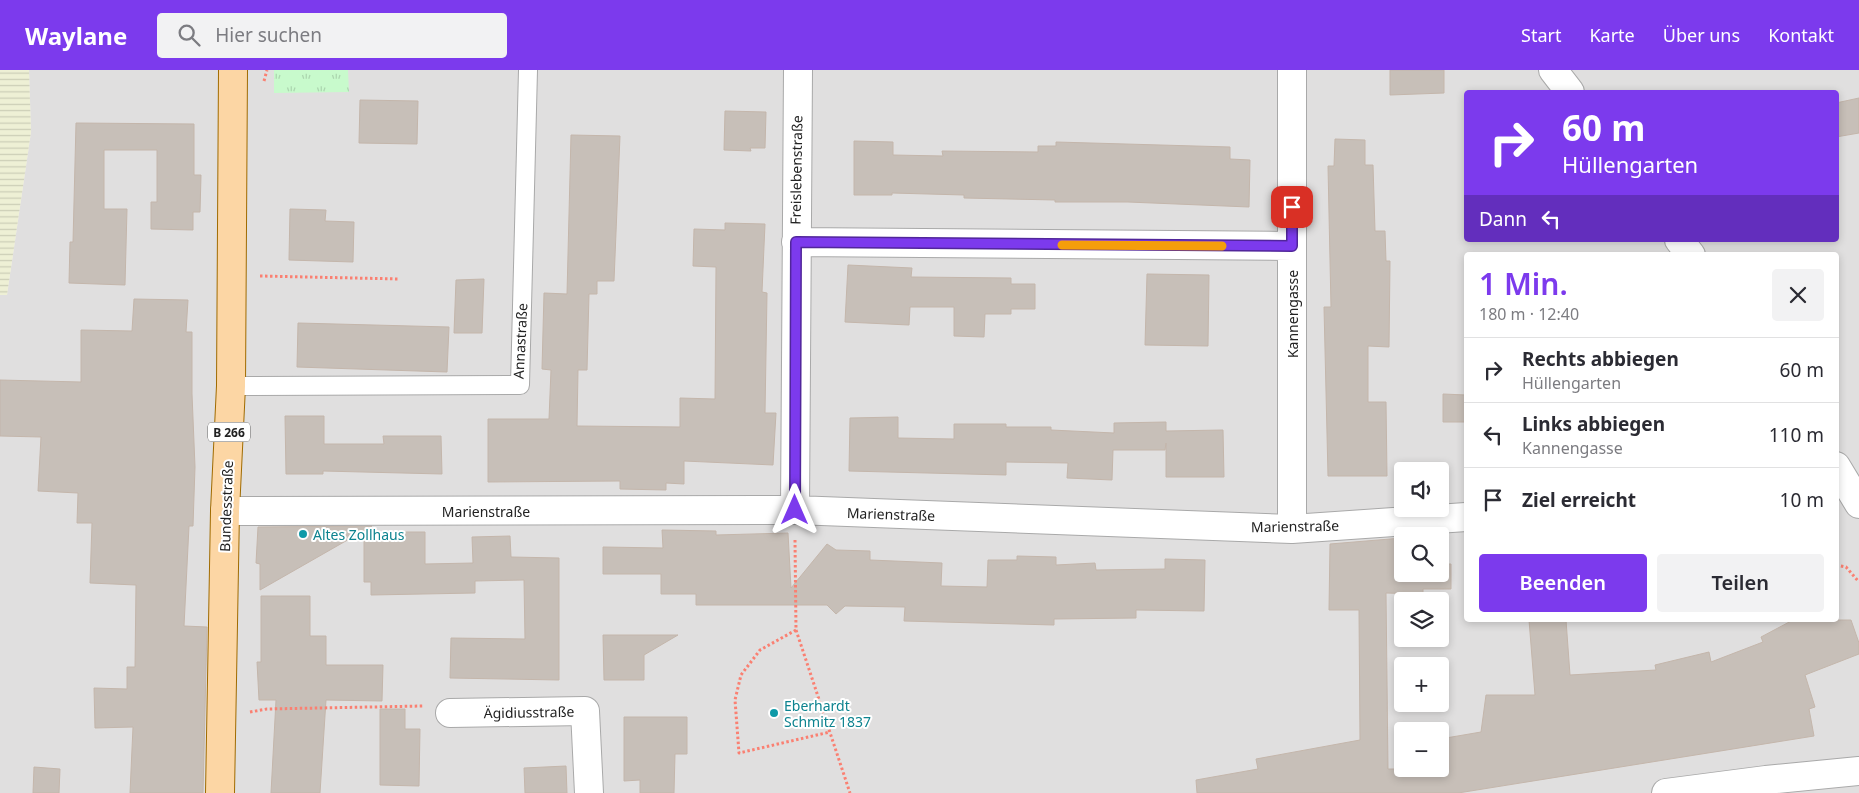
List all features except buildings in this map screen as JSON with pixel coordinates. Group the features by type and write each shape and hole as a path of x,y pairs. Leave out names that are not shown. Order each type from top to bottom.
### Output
{"main road":[{"name":"Bundesstraße","path":"220,793 225,511 231,386 233,70"}],"street":[{"name":"Freislebenstraße","path":"795,510 798,70"},
{"name":"Kannengasse","path":"1292,70 1292,529"},
{"path":"1553,70 1568,90"},
{"path":"796,242 1292,246"},
{"path":"1839,473 1849,496"},
{"name":"Marienstraße","path":"225,511 795,510 1292,529 1464,517"},
{"name":"Ägidiusstraße","path":"450,713 585,712 589,793"},
{"path":"1666,793 1766,780 1859,772"}],"lane":[{"name":"Annastraße","path":"231,386 520,385 528,70"}],"path":[{"path":"231,276 400,279"},
{"path":"795,510 796,630 850,793"},
{"path":"1839,566 1846,567 1859,582"},
{"path":"796,630 760,650 741,675 736,700 739,753 830,732"},
{"path":"222,712 251,712 267,709 428,706 450,713"}],"shaded area":[{"path":"29,70 1859,70 1859,793 0,793 0,295 7,295 31,132"}],"green space":[{"path":"0,70 29,70 31,132 7,295 0,295"},
{"path":"274,70 348,70 349,92 274,93"}],"slow traffic":[{"path":"1062,245 1222,246"}],"place":[{"name":"Altes Zollhaus","path":"303,534"},
{"name":"Eberhardt Schmitz 1837","path":"774,713"}],"route":[{"path":"795,510 796,242 1292,246 1292,207"}]}
